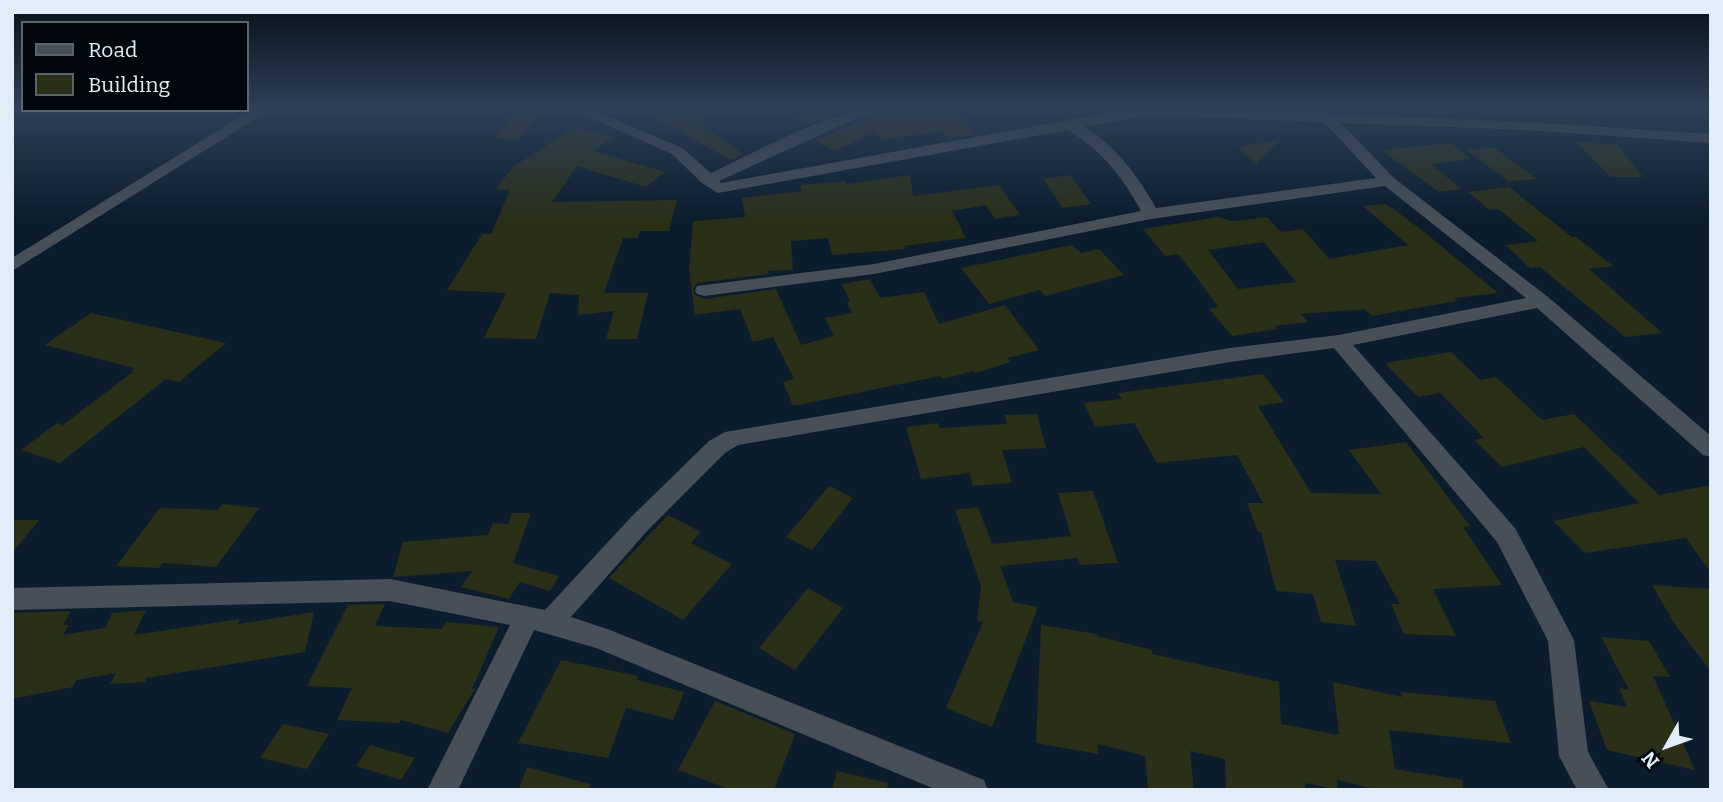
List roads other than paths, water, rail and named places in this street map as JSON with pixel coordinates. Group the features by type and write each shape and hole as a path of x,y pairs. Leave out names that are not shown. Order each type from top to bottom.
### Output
{"street":[{"path":"12,266 207,144"},
{"path":"662,144 677,151 718,188 967,144"},
{"path":"708,180 787,144"},
{"path":"1100,144 1110,151 1132,180 1151,214"},
{"path":"1353,144 1388,181 1541,301 1711,449"},
{"path":"704,290 874,269 1151,214 1388,181"},
{"path":"442,790 539,620 717,447 733,438 1230,355 1339,341 1541,301"},
{"path":"1339,341 1506,535 1561,640 1574,756 1594,790"},
{"path":"12,600 390,590 539,620 601,638 973,790"}]}
